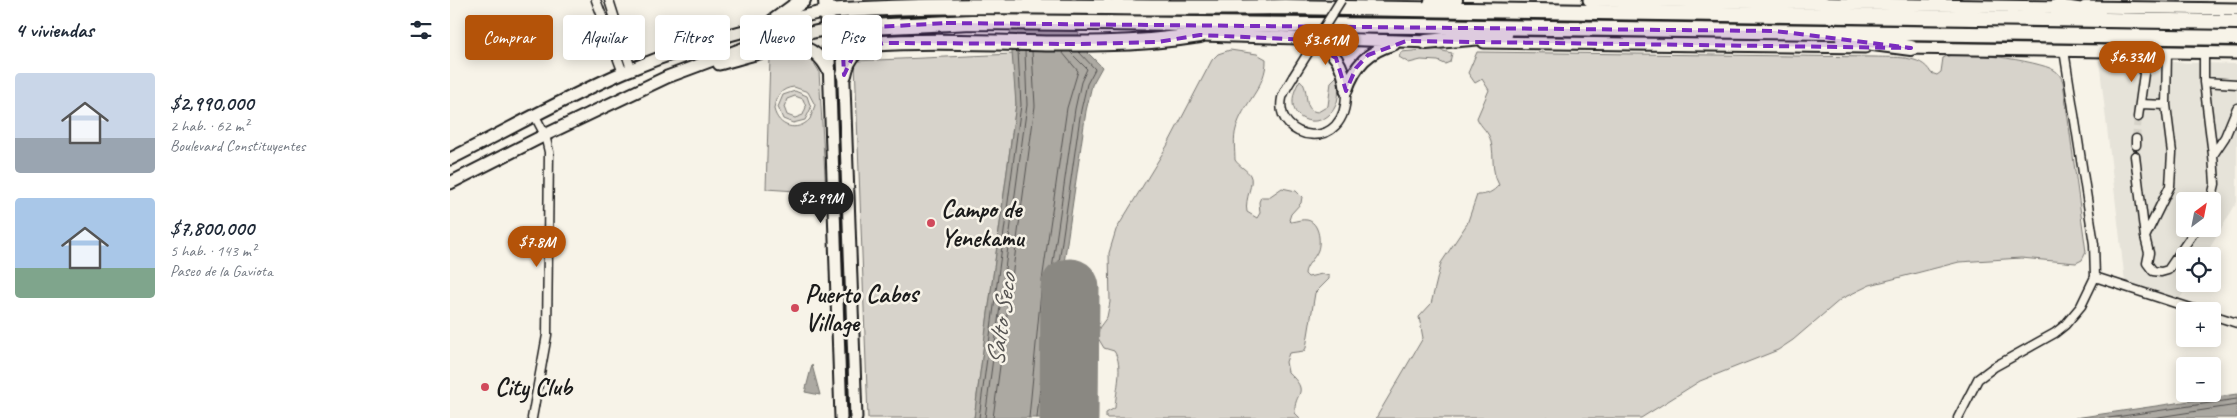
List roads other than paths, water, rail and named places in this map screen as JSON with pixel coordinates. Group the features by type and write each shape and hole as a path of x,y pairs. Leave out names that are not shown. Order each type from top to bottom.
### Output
{"highway":[{"path":"783,15 803,0"},
{"path":"917,0 955,5"},
{"path":"1197,8 1224,0"},
{"path":"1390,10 1454,0"},
{"path":"834,5 1197,8 1284,6 1390,10 2237,22"},
{"path":"2056,7 2171,22"},
{"path":"882,26 972,22 2237,38"},
{"path":"882,39 918,27 946,23"},
{"path":"1146,24 1200,35"},
{"path":"1426,42 1581,29"},
{"path":"1775,31 1911,48"},
{"path":"882,44 924,42 1078,44 1158,42 1200,35"},
{"path":"844,75 849,60"}],"main road":[{"path":"1589,0 1757,1 2056,7 2209,4 2237,9"},
{"path":"798,15 834,5"},
{"path":"450,159 627,71 698,44 740,32"},
{"path":"450,183 634,91 708,60 750,46 822,32"},
{"path":"1200,35 1306,40 2237,53"},
{"path":"1306,40 1324,46 1336,58 1344,75 1346,91"},
{"path":"1346,91 1356,68 1368,55 1383,47 1406,41"},
{"path":"634,91 717,65 796,46 809,50 818,56 825,64 829,75"},
{"path":"831,60 829,75 841,418"},
{"path":"841,60 844,75 856,418"}],"street":[{"path":"596,0 627,71"},
{"path":"609,0 627,71"},
{"path":"1341,0 1293,77 1282,99 1283,112 1291,126 1306,134 1322,134 1335,126 1344,112 1346,91"},
{"path":"1958,418 1975,384 1988,371 2055,333 2070,320 2085,300 2095,277 2094,244 2064,50"},
{"path":"2138,117 2147,52"},
{"path":"2145,237 2170,186 2172,153 2166,105 2167,52"},
{"path":"2204,52 2204,82 2215,184 2213,192"},
{"path":"2204,82 2237,84"},
{"path":"2140,104 2166,105"},
{"path":"2213,154 2225,137 2237,108"},
{"path":"532,418 547,335 550,152 545,134 536,116"},
{"path":"2136,156 2145,237 2149,254 2147,264 2153,271 2161,272 2168,270 2190,238"},
{"path":"2095,277 2176,303"},
{"path":"2221,318 2237,323"}],"water":[{"name":"Salto Seco","path":"1015,0 1078,0 1079,44 1102,67 1092,85 1086,111 1061,284 1048,418 974,418 1016,104 1010,27"},
{"path":"812,365 820,395 805,392"},
{"path":"2237,394 2237,418 2075,418 2183,402 2221,402 2221,396"}],"tunnel":[{"path":"2136,139 2138,117"}],"place":[{"name":"Campo de Yenekamu","path":"931,223"},
{"name":"Puerto Cabos Village","path":"795,308"},
{"name":"City Club","path":"485,387"}]}
